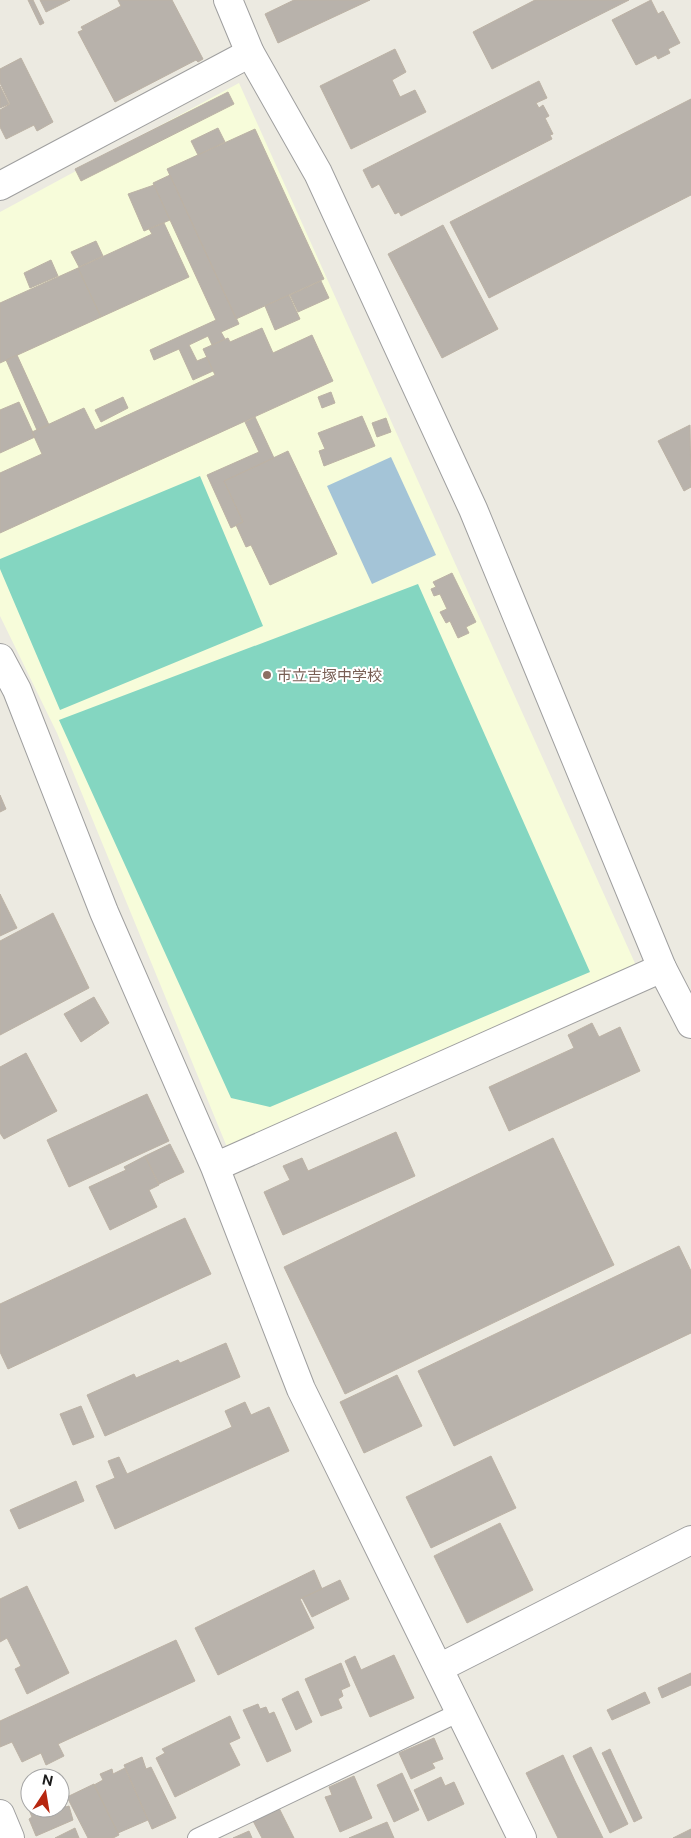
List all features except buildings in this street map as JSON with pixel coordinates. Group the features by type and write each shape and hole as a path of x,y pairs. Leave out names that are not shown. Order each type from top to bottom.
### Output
{"street":[{"path":"228,0 250,53 318,173 473,509 662,968 684,992 691,1024"},
{"path":"0,186 250,53"},
{"path":"0,658 17,690 104,912 216,1167 301,1389 522,1838"},
{"path":"216,1167 662,968"},
{"path":"439,1668 691,1540"},
{"path":"0,1814 10,1838"}],"lane":[{"path":"197,1838 460,1712"}],"shaded area":[{"name":"市立吉塚中学校","path":"239,83 638,970 229,1152 57,733 0,616 0,212"}],"green space":[{"path":"200,476 263,626 60,710 0,569 0,559"},
{"path":"418,584 590,972 270,1107 231,1098 59,720"}],"water":[{"path":"391,457 436,555 372,584 327,486"}],"place":[{"name":"市立吉塚中学校","path":"267,675"}]}
